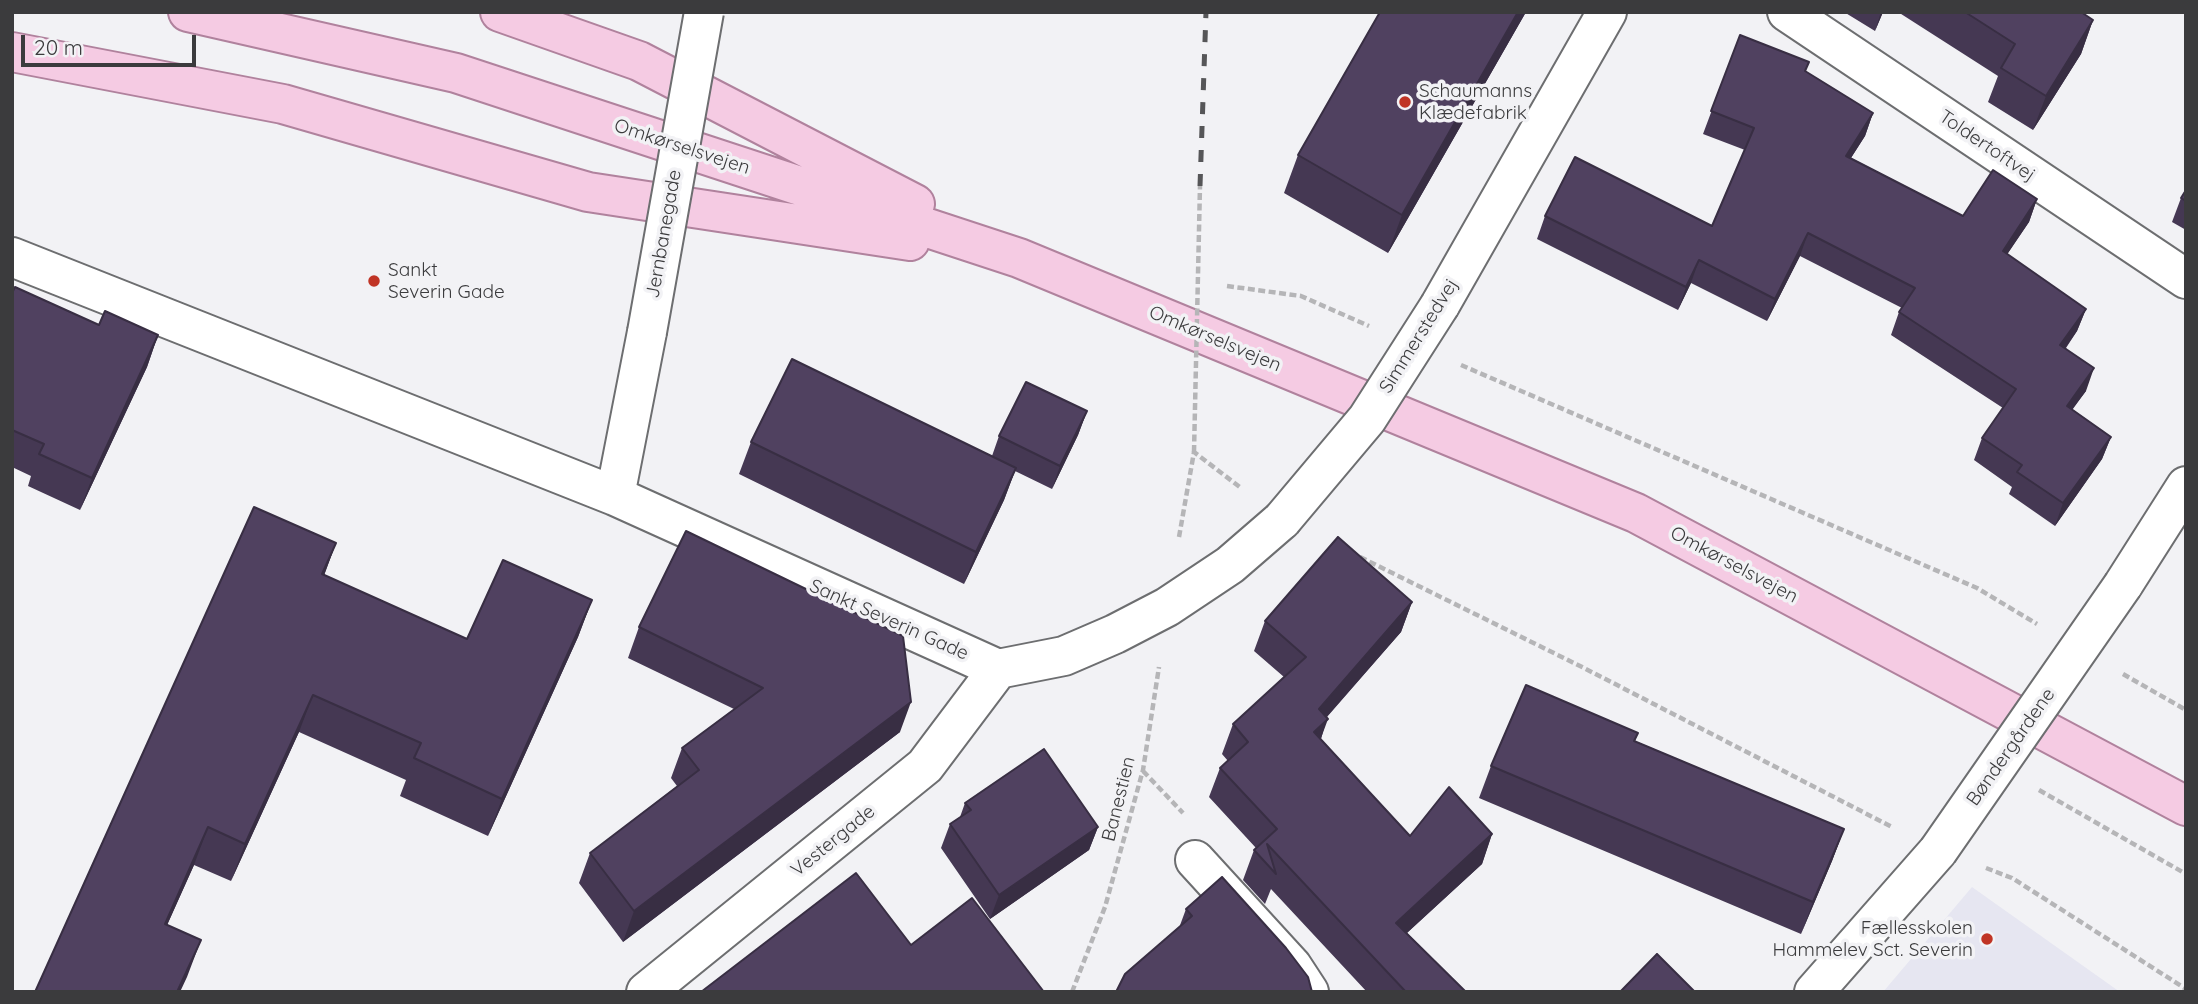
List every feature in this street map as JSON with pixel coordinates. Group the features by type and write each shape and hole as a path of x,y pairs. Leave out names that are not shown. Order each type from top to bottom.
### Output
{"main road":[{"name":"Omkørselsvejen","path":"188,12 456,73 1019,258 1636,513 2186,806"},
{"path":"500,12 639,61 1019,258"},
{"path":"12,51 284,104 588,192 1019,258"}],"street":[{"name":"Jernbanegade","path":"614,495 647,332 704,12"},
{"name":"Simmerstedvej","path":"1167,607 1230,565 1282,520 1367,419 1440,305 1606,12"},
{"name":"Toldertoftvej","path":"1787,12 2186,279"},
{"name":"Sankt Severin Gade","path":"12,257 614,495 998,669"},
{"name":"Bøndergårdene","path":"1814,992 1938,851 2123,585 2186,486"},
{"path":"998,669 1064,656 1167,607"},
{"name":"Vestergade","path":"646,992 925,766 998,669"},
{"path":"1195,860 1292,967 1309,992"}],"path":[{"name":"Banestien","path":"1072,992 1105,907 1143,770 1167,607 1194,452 1200,186"},
{"path":"1194,282 1208,284"},
{"path":"1221,285 1301,296 1378,330"},
{"path":"1194,363 1206,371"},
{"path":"1454,363 1977,589 2046,629"},
{"path":"1194,452 1282,520 1584,668 1938,851 2012,878 2186,989"},
{"path":"2116,670 2186,710"},
{"path":"2031,786 2186,874"}],"shaded area":[{"name":"Fællesskolen Hammelev Sct. Severin","path":"1972,887 2120,992 1883,992"}],"building":[{"name":"Schaumanns Klædefabrik","path":"1380,12 1518,12 1402,215 1298,155"},
{"path":"1965,12 2081,12 2093,20 2046,96 2001,68 2015,44"},
{"path":"1740,35 1809,62 1805,71 1873,113 1846,156 1963,216 1993,170 2037,199 2003,251 2086,309 2060,345 2094,368 2067,406 2111,437 2063,503 2017,472 2022,465 1982,438 2016,389 1899,312 1915,288 1808,233 1775,299 1699,260 1686,287 1545,216 1575,157 1712,226 1754,128 1711,111"},
{"path":"15,287 99,325 105,311 158,335 92,478 39,454 44,444 12,430 12,293"},
{"path":"792,359 1016,468 976,552 751,442"},
{"path":"1026,382 1087,411 1060,466 999,436"},
{"path":"254,507 336,543 322,574 467,639 503,560 592,600 502,799 414,758 421,743 313,695 245,844 208,827 165,924 201,940 177,992 35,992"},
{"path":"686,531 903,636 911,702 634,911 590,853 699,770 682,748 763,688 639,627"},
{"path":"1338,537 1412,602 1319,709 1328,719 1314,732 1410,836 1449,787 1492,834 1396,923 1466,992 1406,992 1267,844 1276,874 1254,850 1277,829 1220,768 1248,742 1233,724 1306,657 1265,621"},
{"path":"1526,685 1638,733 1634,741 1844,829 1813,902 1491,766"},
{"path":"1044,749 1098,827 999,895 950,824 971,810 965,803"},
{"path":"856,873 911,945 972,898 1044,992 701,992"},
{"path":"1222,877 1286,948 1308,977 1312,992 1116,992 1125,974 1192,916 1186,909"},
{"path":"1657,954 1695,992 1620,992"}],"railway":[{"path":"1200,186 1206,12"}],"place":[{"name":"Schaumanns Klædefabrik","path":"1405,102"},
{"name":"Sankt Severin Gade","path":"374,281"},
{"name":"Fællesskolen Hammelev Sct. Severin","path":"1987,939"}]}
